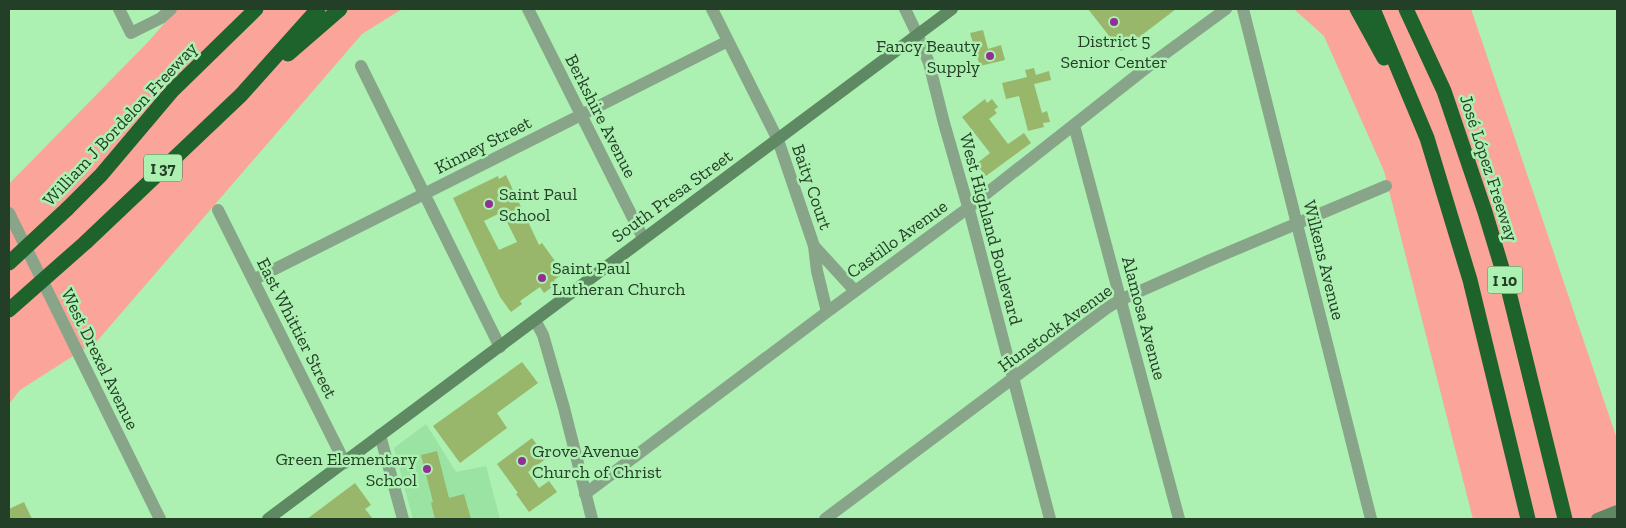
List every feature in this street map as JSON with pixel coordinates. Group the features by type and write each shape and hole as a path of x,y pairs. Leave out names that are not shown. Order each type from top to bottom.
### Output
{"highway":[{"path":"172,90 241,9"},
{"name":"William J Bordelon Freeway","path":"9,262 101,175 172,90 256,9"},
{"name":"I 37","path":"9,310 86,242 241,95 318,9"},
{"path":"241,95 340,9"},
{"path":"1357,9 1427,138"},
{"name":"I 10","path":"1373,9 1427,138 1470,280 1528,519"},
{"name":"José López Freeway","path":"1406,9 1444,91 1485,212 1505,279 1564,519"},
{"path":"1413,9 1444,91"}],"main road":[{"name":"South Presa Street","path":"268,519 952,9"},
{"path":"1597,519 1617,511"}],"street":[{"path":"120,9 131,33 160,18 171,9"},
{"name":"Berkshire Avenue","path":"528,9 643,238"},
{"name":"Baity Court","path":"712,9 778,140 814,246 817,271 827,312"},
{"name":"West Highland Boulevard","path":"905,9 929,62 1050,519"},
{"name":"Castillo Avenue","path":"585,494 968,208 1155,61 1226,9"},
{"name":"Wilkens Avenue","path":"1243,9 1371,519"},
{"name":"Kinney Street","path":"253,280 728,42"},
{"path":"361,66 500,347"},
{"name":"Alamosa Avenue","path":"1074,125 1179,519"},
{"name":"Hunstock Avenue","path":"826,519 1120,300 1386,186"},
{"name":"East Whittier Street","path":"218,210 345,463"},
{"name":"West Drexel Avenue","path":"9,213 160,519"},
{"name":"Baity Court","path":"814,246 855,291"},
{"path":"535,320 543,335 564,408 592,519"},
{"path":"380,435 402,519"}],"shaded area":[{"path":"177,9 402,9 362,34 98,340 20,390 9,404 9,184 148,42"},
{"path":"1294,9 1471,9 1616,436 1617,519 1473,519 1384,171 1324,36"},
{"name":"Green Elementary School","path":"426,424 456,472 486,466 500,519 413,519 394,448"}],"building":[{"path":"1088,9 1176,9 1121,51"},
{"name":"Fancy Beauty Supply","path":"983,30 988,49 1001,45 1005,60 980,66 970,33"},
{"path":"1034,68 1036,75 1049,71 1051,80 1034,84 1042,113 1047,111 1050,122 1043,123 1044,127 1028,131 1019,96 1006,99 1002,83 1027,77 1025,70"},
{"path":"985,99 987,103 992,99 998,107 994,110 997,113 989,119 1008,144 1024,133 1031,143 986,176 976,164 990,153 962,117"},
{"path":"506,175 539,245 542,243 555,261 551,264 560,276 554,280 556,284 544,293 540,287 520,301 522,304 511,312 500,297 453,198 498,176 499,179","holes":["502,212 517,242 499,250 484,221"]},
{"path":"522,362 538,383 497,413 507,428 460,463 433,426"},
{"path":"532,438 547,458 528,472 539,488 549,481 557,492 529,512 497,464"},
{"path":"437,451 449,498 464,494 471,519 435,519 431,503 433,502 421,455"},
{"path":"355,483 371,505 365,509 373,519 307,519"},
{"path":"24,502 32,519 9,519 9,509"}],"place":[{"name":"District 5 Senior Center","path":"1114,22"},
{"name":"Fancy Beauty Supply","path":"990,56"},
{"name":"Saint Paul School","path":"489,204"},
{"name":"Saint Paul Lutheran Church","path":"542,278"},
{"name":"Grove Avenue Church of Christ","path":"522,461"},
{"name":"Green Elementary School","path":"427,469"}]}
